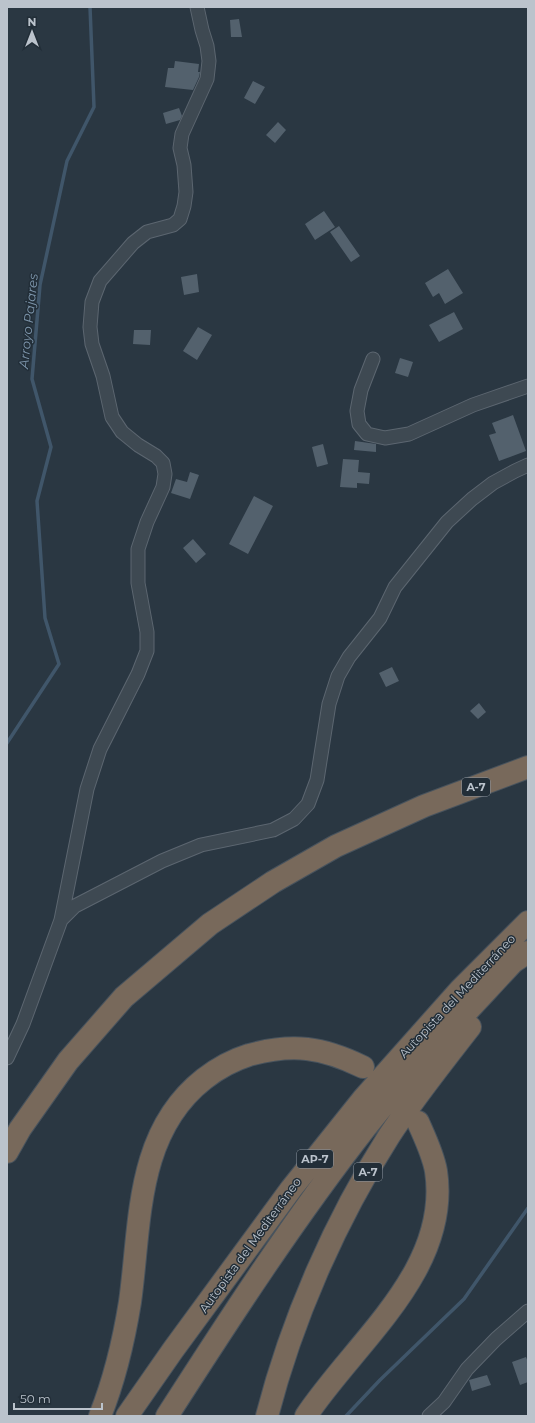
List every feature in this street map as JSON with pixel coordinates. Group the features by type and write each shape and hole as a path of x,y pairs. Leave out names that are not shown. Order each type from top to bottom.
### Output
{"highway":[{"name":"A-7","path":"7,1152 20,1129 68,1061 124,997 210,924 274,882 336,846 424,806 528,767"},
{"name":"Autopista del Mediterráneo","path":"127,1416 173,1350 291,1189 363,1099 460,990 528,922"},
{"name":"Autopista del Mediterráneo","path":"167,1416 287,1233 367,1126 436,1045 514,962 528,952"},
{"name":"A-7","path":"267,1416 278,1374 307,1296 359,1188 389,1137 423,1086 480,1016 528,963"},
{"path":"100,1416 116,1366 130,1302 141,1200 150,1162 161,1132 177,1105 194,1087 216,1069 241,1057 269,1049 295,1048 323,1051 346,1058 363,1067"},
{"path":"306,1416 318,1398 397,1302 427,1245 434,1221 437,1196 436,1171 429,1147 418,1122"}],"street":[{"path":"7,1058 23,1024 61,920 87,789 100,749 138,674 147,651 147,632 138,583 138,550 147,522 163,486 166,474 163,463 156,456 138,445 122,432 112,416 103,376 92,344 90,326 92,302 100,280 133,243 147,232 173,225 180,219 186,192 184,165 180,148 182,134 207,79 209,61 207,46 197,7"},
{"path":"373,359 361,390 357,411 359,424 367,434 385,438 409,434 473,405 528,386"},
{"path":"61,920 75,906 162,861 201,846 273,830 294,819 308,804 317,780 329,704 338,676 349,657 380,618 395,587 447,522 472,499 493,483 528,465"},
{"path":"429,1416 444,1402 467,1369 496,1339 528,1311"}],"building":[{"path":"239,19 242,37 231,37 230,20"},
{"path":"175,61 199,64 199,77 193,90 165,87 168,68 174,68"},
{"path":"253,81 265,87 255,104 244,98"},
{"path":"179,108 182,116 180,120 166,124 163,113"},
{"path":"278,122 286,130 275,143 266,135"},
{"path":"324,211 335,227 315,240 305,224"},
{"path":"339,226 360,256 351,262 330,232"},
{"path":"448,269 463,293 445,304 439,293 433,297 425,283"},
{"path":"197,274 199,292 184,295 181,277"},
{"path":"454,312 463,329 439,342 429,325"},
{"path":"198,327 212,335 197,360 183,351"},
{"path":"134,330 151,330 150,345 133,344"},
{"path":"400,358 413,362 408,377 395,373"},
{"path":"513,415 526,451 499,461 489,435 496,433 492,423"},
{"path":"355,441 376,444 376,452 354,450"},
{"path":"323,444 328,464 317,467 312,447"},
{"path":"343,459 359,460 358,472 370,473 369,484 357,483 357,488 340,487"},
{"path":"190,472 199,475 190,499 171,493 176,479 187,482"},
{"path":"254,496 273,506 248,554 229,544"},
{"path":"193,539 206,554 196,563 183,548"},
{"path":"392,667 399,681 386,687 379,673"},
{"path":"479,703 486,712 478,719 470,711"},
{"path":"526,1357 528,1362 528,1382 520,1385 512,1362"},
{"path":"487,1375 491,1385 472,1391 469,1380"}],"waterway":[{"name":"Arroyo Pajares","path":"7,743 59,664 45,618 37,501 51,447 32,379 40,285 67,161 94,107 90,7"},
{"path":"346,1416 380,1380 464,1299 528,1208"}]}
